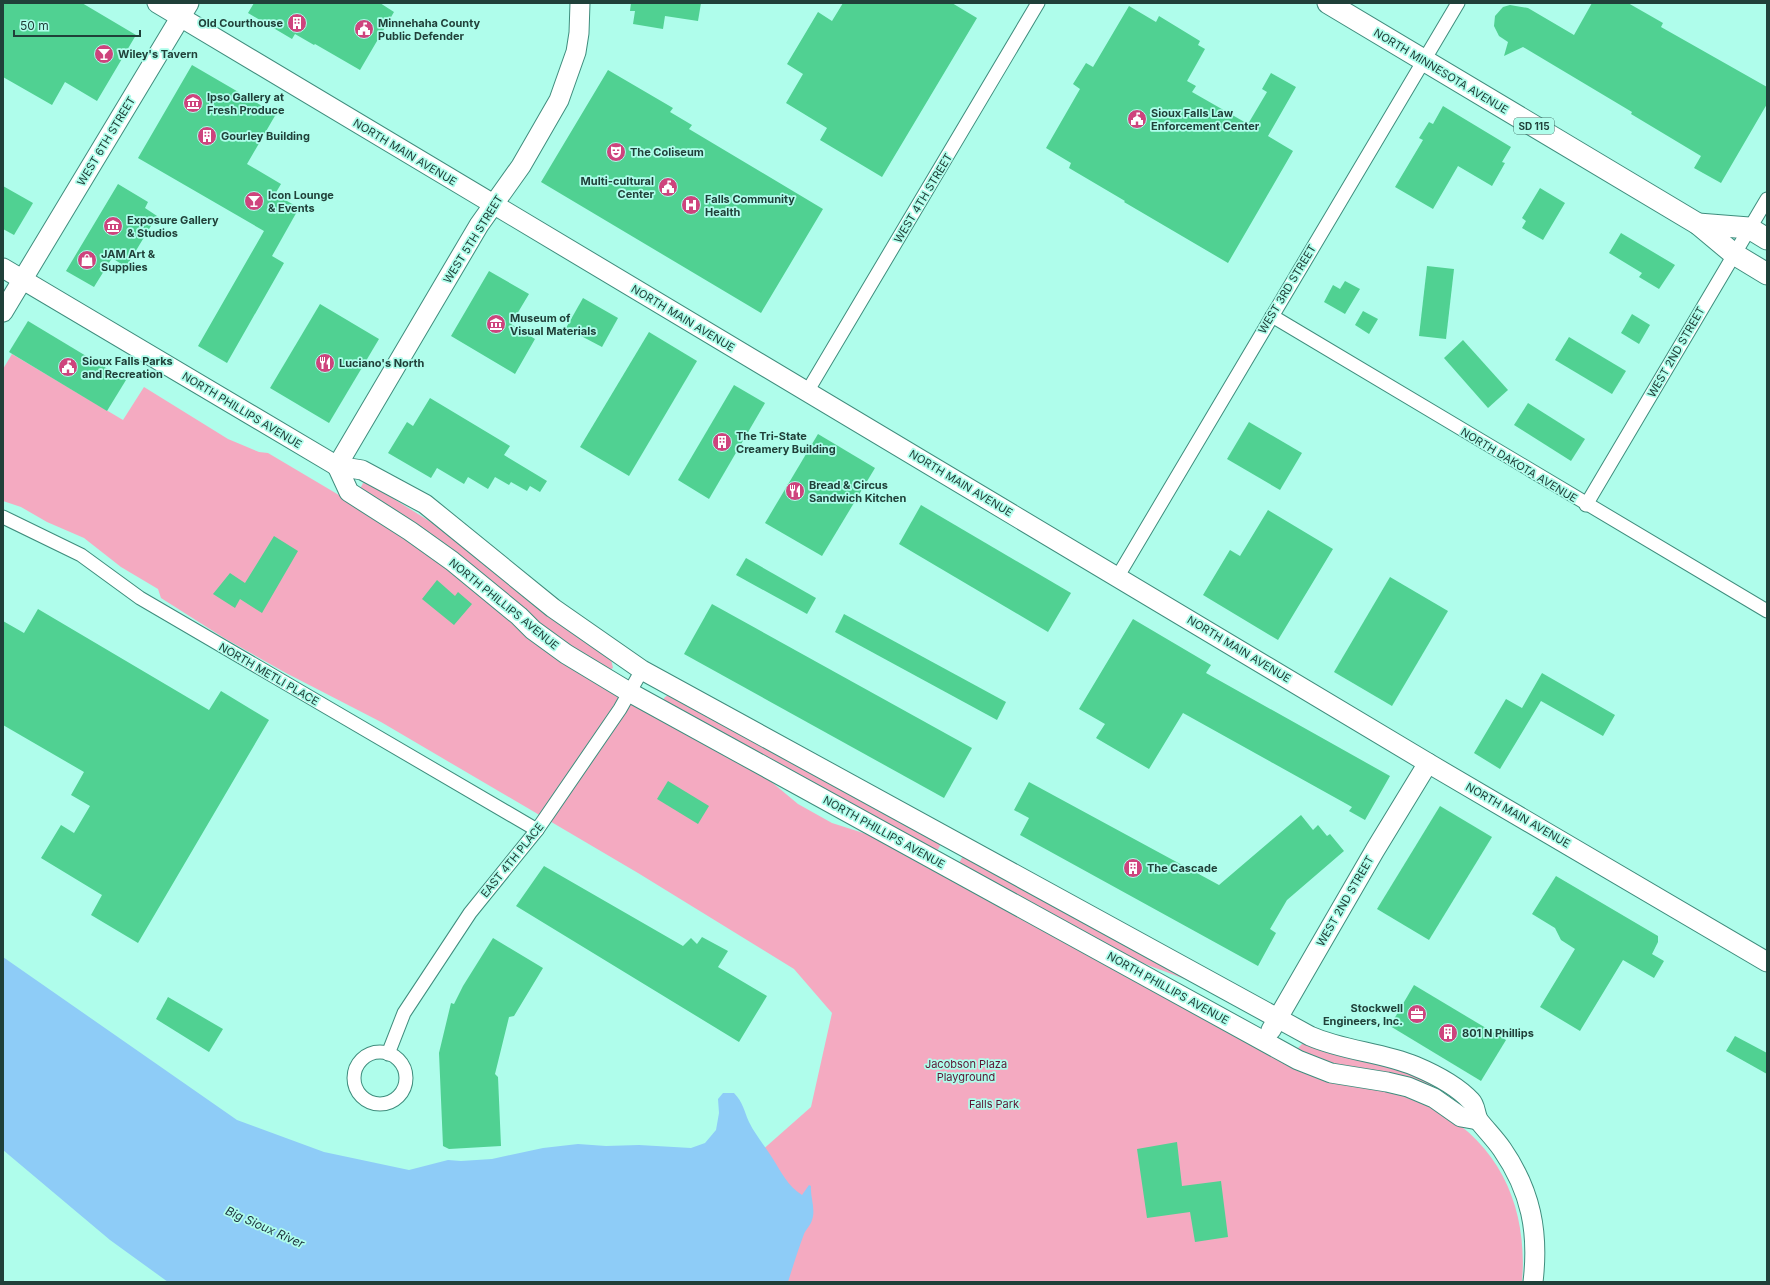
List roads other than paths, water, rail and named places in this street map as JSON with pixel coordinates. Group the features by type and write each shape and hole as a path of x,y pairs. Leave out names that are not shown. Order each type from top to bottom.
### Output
{"main road":[{"name":"NORTH MINNESOTA AVENUE","path":"1328,3 1698,224 1734,254 1767,274"},
{"name":"NORTH MINNESOTA AVENUE","path":"1698,224 1749,228 1767,239"}],"street":[{"name":"NORTH MAIN AVENUE","path":"157,3 185,10 494,204 807,392 1118,576 1428,763 1767,962"},
{"name":"WEST 5TH STREET","path":"337,466 476,231 521,166 559,100 576,52 580,3"},
{"name":"WEST 4TH STREET","path":"807,392 1038,3"},
{"name":"WEST 3RD STREET","path":"1118,576 1458,3"},
{"name":"WEST 6TH STREET","path":"3,312 185,10"},
{"name":"WEST 2ND STREET","path":"1586,505 1767,199"},
{"name":"NORTH PHILLIPS AVENUE","path":"3,268 337,466 362,470 425,504 553,608 642,670 1278,1019 1328,1043 1391,1058 1423,1069 1453,1086 1473,1103 1478,1120 1492,1135 1510,1162 1525,1195 1535,1236 1533,1282"},
{"name":"NORTH DAKOTA AVENUE","path":"1272,316 1767,612"},
{"name":"NORTH PHILLIPS AVENUE","path":"337,466 349,492 410,531 452,561 519,616 533,630 566,654 629,692 1265,1041 1321,1070 1408,1087 1434,1098 1461,1117 1478,1120"},
{"name":"NORTH METLI PLACE","path":"3,517 80,555 147,602 537,830"},
{"name":"EAST 4TH PLACE","path":"388,1054 404,1013 465,920 537,830 620,709 642,670"},
{"name":"WEST 2ND STREET","path":"1265,1041 1374,850 1428,763"},
{"path":"372,1053 388,1054 402,1064 406,1082 398,1097 390,1102 373,1104 365,1100 359,1094 355,1086 355,1069 365,1057 372,1053"}],"water":[{"name":"Big Sioux River","path":"3,957 237,1120 324,1152 409,1170 448,1160 461,1161 492,1159 543,1148 578,1144 691,1148 705,1143 716,1130 719,1113 718,1099 723,1093 734,1093 741,1103 755,1132 789,1183 802,1195 809,1185 811,1186 813,1216 804,1234 788,1282 168,1282 110,1240 3,1150"}],"place":[{"name":"Old Courthouse","path":"297,23"},
{"name":"Minnehaha County Public Defender","path":"364,29"},
{"name":"Wiley's Tavern","path":"104,54"},
{"name":"Ipso Gallery at Fresh Produce","path":"193,103"},
{"name":"Sioux Falls Law Enforcement Center","path":"1137,119"},
{"name":"Gourley Building","path":"207,136"},
{"name":"The Coliseum","path":"616,152"},
{"name":"Multi-cultural Center","path":"668,187"},
{"name":"Icon Lounge & Events","path":"254,201"},
{"name":"Falls Community Health","path":"691,205"},
{"name":"Exposure Gallery & Studios","path":"113,226"},
{"name":"JAM Art & Supplies","path":"87,260"},
{"name":"Museum of Visual Materials","path":"496,324"},
{"name":"Luciano's North","path":"325,363"},
{"name":"Sioux Falls Parks and Recreation","path":"68,367"},
{"name":"The Tri-State Creamery Building","path":"722,442"},
{"name":"Bread & Circus Sandwich Kitchen","path":"795,491"},
{"name":"The Cascade","path":"1133,868"},
{"name":"Stockwell Engineers, Inc.","path":"1417,1014"},
{"name":"801 N Phillips","path":"1448,1033"}],"park label":[{"name":"Jacobson Plaza Playground","path":"966,1070"},
{"name":"Falls Park","path":"994,1104"}]}
